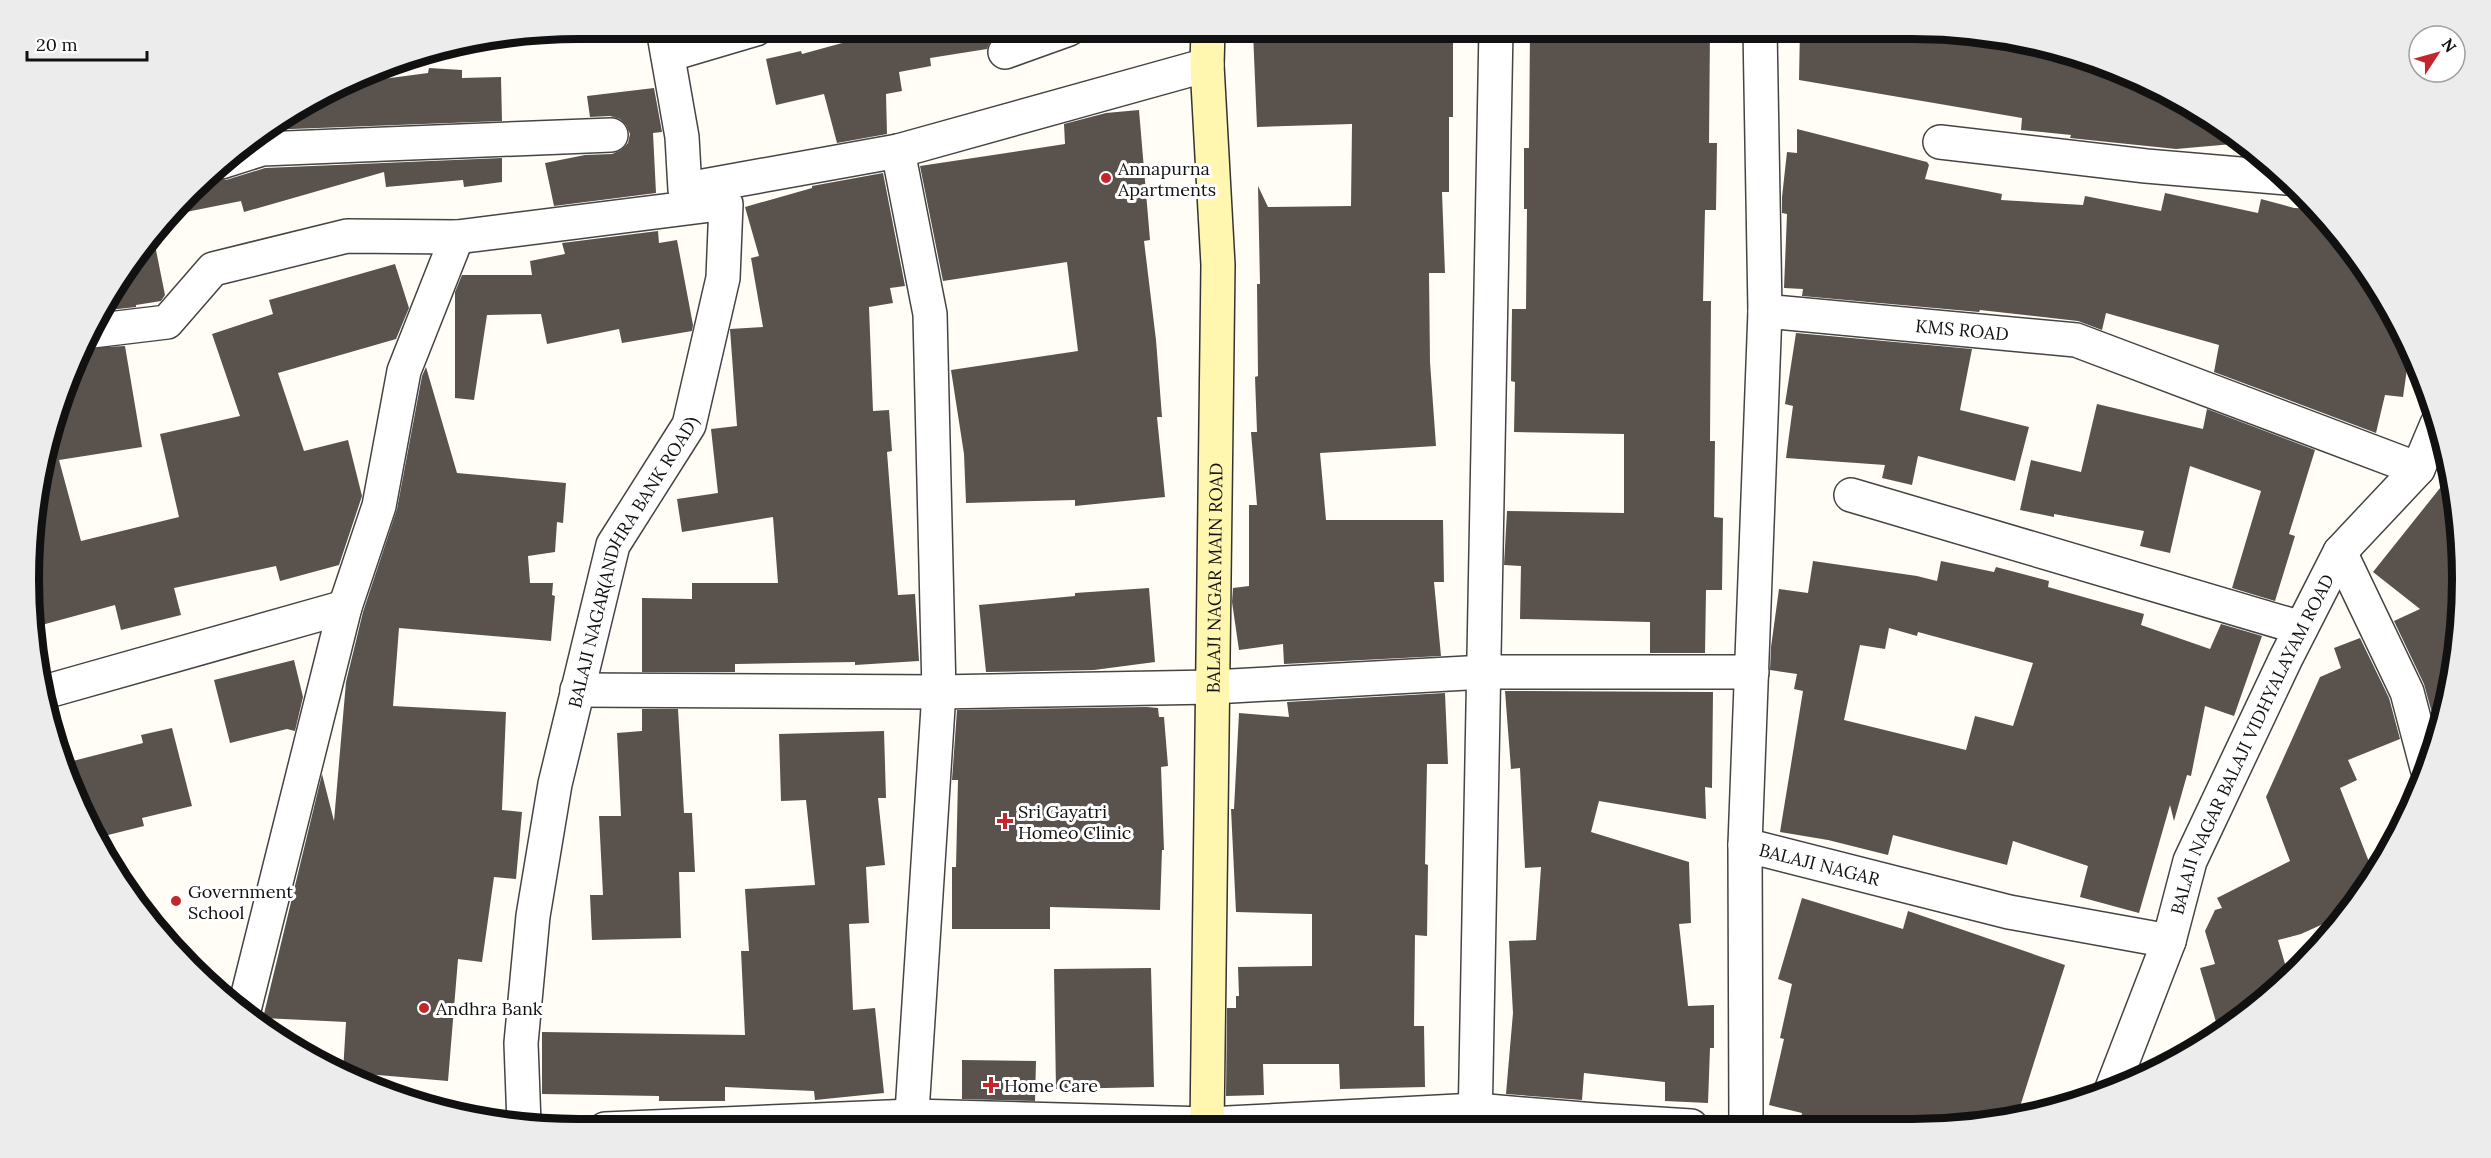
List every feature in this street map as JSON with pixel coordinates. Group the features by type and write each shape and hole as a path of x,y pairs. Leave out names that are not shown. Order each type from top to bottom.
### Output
{"street":[{"path":"684,39 665,42 682,137 686,190"},
{"path":"1005,52 1040,39"},
{"name":"BALAJI NAGAR MAIN ROAD","path":"1208,39 1207,65 1218,265 1208,1119"},
{"path":"1476,1118 1496,39"},
{"path":"1745,845 1765,311 1760,39"},
{"path":"686,190 898,151 1207,65"},
{"path":"246,154 262,149 611,135"},
{"path":"1940,142 2146,166 2272,177"},
{"path":"898,151 930,314 939,692 911,1119"},
{"path":"686,190 726,204"},
{"path":"100,330 167,322 213,269 347,236 457,237 726,204"},
{"name":"BALAJI NAGAR(ANDHRA BANK ROAD)","path":"524,1116 521,1043 533,916 555,784 613,545 689,425 723,278 726,204"},
{"path":"246,1003 345,607 379,506 404,371 457,237"},
{"name":"KMS ROAD","path":"1765,311 2076,340 2418,469"},
{"name":"BALAJI NAGAR BALAJI VIDHYALAYAM ROAD","path":"2115,1079 2169,941 2190,861 2301,628 2340,552 2418,469 2433,435"},
{"path":"1851,495 2301,628"},
{"path":"2340,552 2406,692 2423,753"},
{"path":"51,691 345,607"},
{"path":"577,690 939,692 1213,687 1485,672 1752,672"},
{"name":"BALAJI NAGAR","path":"1746,1119 1745,845 2009,912 2169,941"},
{"path":"1442,1119 1536,1119"}],"building":[{"path":"857,39 991,39 987,49 930,58 931,66 899,72 902,91 886,94 887,134 837,143 824,94 776,105 766,59 801,51 802,54"},
{"path":"1253,39 1453,39 1453,117 1449,117 1449,192 1442,192 1445,273 1429,273 1430,362 1436,446 1320,453 1326,520 1443,520 1444,582 1434,582 1441,656 1284,664 1283,644 1239,650 1232,602 1233,588 1249,586 1249,505 1257,505 1251,432 1257,432 1255,377 1258,376 1257,284 1260,284 1258,186 1268,207 1351,206 1352,124 1257,127"},
{"path":"1530,39 1710,39 1709,143 1717,143 1716,210 1705,210 1703,301 1711,301 1710,441 1715,441 1714,517 1723,518 1722,590 1706,590 1705,653 1650,653 1650,622 1520,619 1521,566 1504,565 1507,511 1624,513 1624,434 1514,432 1515,382 1511,381 1512,309 1526,309 1527,209 1524,209 1524,148 1529,148"},
{"path":"1800,39 1947,40 2017,49 2052,57 2119,80 2182,111 2231,144 2176,149 2070,138 2071,135 2021,130 2022,118 1799,80"},
{"path":"429,68 462,70 462,78 501,77 502,121 280,129 309,111 371,81 428,73"},
{"path":"654,88 662,132 653,133 656,193 554,206 545,163 585,155 612,154 621,150 628,143 630,134 620,119 610,116 590,117 587,96"},
{"path":"1139,110 1150,240 1144,241 1156,340 1162,417 1157,417 1165,497 1075,506 1075,500 966,503 964,454 951,370 1078,351 1067,262 943,281 920,166 1065,144 1064,124 1106,113"},
{"path":"1797,129 1927,162 1929,165 1925,179 2002,194 2001,200 2083,205 2085,196 2161,211 2165,193 2258,213 2261,199 2305,208 2340,250 2380,309 2408,365 2403,397 2385,395 2376,433 2214,372 2219,345 2106,313 2102,330 2078,321 1980,310 1979,312 1802,296 1803,289 1784,288 1787,214 1782,213 1782,197 1787,152 1797,153"},
{"path":"502,158 502,182 464,187 463,180 386,187 384,172 244,212 241,201 183,213 216,180 226,180 265,168"},
{"path":"883,173 905,286 890,288 893,303 869,307 873,411 889,410 892,451 887,452 898,595 915,594 919,661 855,665 855,662 735,664 735,672 642,672 642,598 692,599 692,583 778,583 773,517 682,532 677,499 718,493 711,429 737,426 730,329 763,327 751,258 759,256 745,207 812,188 812,186"},
{"path":"658,231 659,243 677,240 693,325 692,331 622,343 619,329 547,344 541,314 487,315 474,400 455,398 455,292 462,275 532,275 530,261 565,254 562,243"},
{"path":"155,245 165,295 161,301 136,305 136,307 111,310"},
{"path":"395,264 409,308 396,339 278,373 304,451 348,440 362,496 339,565 280,581 276,566 174,588 181,615 121,630 115,605 41,625 40,544 49,474 68,405 91,348 125,346 142,447 59,460 81,541 179,517 160,434 240,416 212,334 273,314 269,300"},
{"path":"1796,333 1972,349 1960,410 2029,427 2015,481 1918,456 1912,485 1882,478 1885,465 1786,458 1793,406 1785,404"},
{"path":"426,367 457,473 566,483 563,523 557,522 555,552 528,556 530,583 553,583 552,595 555,596 551,641 399,628 393,706 506,712 502,810 522,812 516,879 494,877 482,962 458,959 448,1081 363,1074 343,1065 346,1022 263,1017 322,774 334,821 346,682 363,612 397,509 422,376"},
{"path":"2097,404 2203,429 2207,409 2315,450 2289,534 2295,536 2275,601 2232,588 2261,491 2190,466 2170,553 2140,546 2144,531 2020,510 2031,460 2081,472"},
{"path":"2443,484 2451,544 2451,614 2442,684 2434,720 2424,684 2394,621 2420,609 2373,572"},
{"path":"1813,561 1937,581 1941,561 1994,572 1996,567 2049,581 2048,587 2144,614 2141,625 2210,649 2221,624 2262,636 2234,716 2205,706 2191,776 2187,775 2174,821 2170,805 2139,913 2080,897 2088,866 2013,841 2007,865 1893,835 1888,855 1828,840 1780,832 1803,691 1794,689 1797,674 1770,670 1771,647 1779,589 1808,593","holes":["1889,628 1917,636 1918,632 2033,663 2013,726 1975,716 1966,750 1844,720 1860,645 1885,649"]},
{"path":"1149,588 1155,662 1094,670 986,672 979,605 1075,596 1075,593"},
{"path":"2360,638 2389,698 2400,739 2348,760 2357,780 2340,788 2370,865 2329,921 2301,934 2278,940 2286,968 2217,1025 2200,968 2215,964 2205,931 2215,910 2222,908 2217,898 2290,861 2266,797 2320,677 2341,668 2334,648"},
{"path":"294,660 303,697 295,731 287,729 230,743 214,680"},
{"path":"1505,691 1713,692 1712,788 1705,787 1706,819 1599,801 1591,832 1689,862 1691,923 1679,924 1688,1006 1714,1005 1714,1048 1710,1048 1708,1103 1665,1101 1665,1082 1584,1073 1582,1100 1506,1094 1513,1013 1509,941 1536,940 1541,867 1525,868 1520,768 1511,769"},
{"path":"1445,693 1448,764 1427,764 1425,864 1428,865 1427,936 1415,935 1414,1026 1424,1026 1425,1087 1340,1089 1339,1064 1263,1064 1264,1095 1226,1096 1227,1008 1236,1008 1236,996 1239,996 1238,967 1312,966 1312,914 1236,912 1231,809 1234,809 1239,713 1289,717 1287,702"},
{"path":"1158,708 1159,717 1164,717 1168,766 1161,767 1164,850 1162,850 1160,910 1050,907 1050,929 952,929 952,867 956,867 958,780 952,780 957,710"},
{"path":"642,709 678,709 684,813 692,813 695,872 679,872 681,938 592,940 590,895 603,895 599,816 621,816 617,733 642,731"},
{"path":"172,728 192,806 142,818 144,826 104,836 80,786 71,761 143,743 141,735"},
{"path":"884,731 886,798 878,798 885,865 866,867 869,923 849,924 853,1010 875,1008 884,1093 815,1100 814,1091 725,1087 725,1101 659,1101 659,1096 542,1094 542,1032 745,1035 741,951 749,951 745,889 815,885 806,800 781,801 779,734"},
{"path":"1802,898 1903,929 1908,911 2065,965 2019,1108 1947,1118 1800,1119 1802,1113 1769,1105 1784,1039 1780,1038 1792,984 1778,979"},
{"path":"1151,968 1154,1087 1056,1089 1054,969"},
{"path":"962,1060 1036,1061 1035,1101 962,1099"}],"place":[{"name":"Annapurna Apartments","path":"1106,178"},
{"name":"Sri Gayatri Homeo Clinic","path":"1005,821"},
{"name":"Government School","path":"176,901"},
{"name":"Andhra Bank","path":"424,1008"},
{"name":"Home Care","path":"991,1085"}]}
